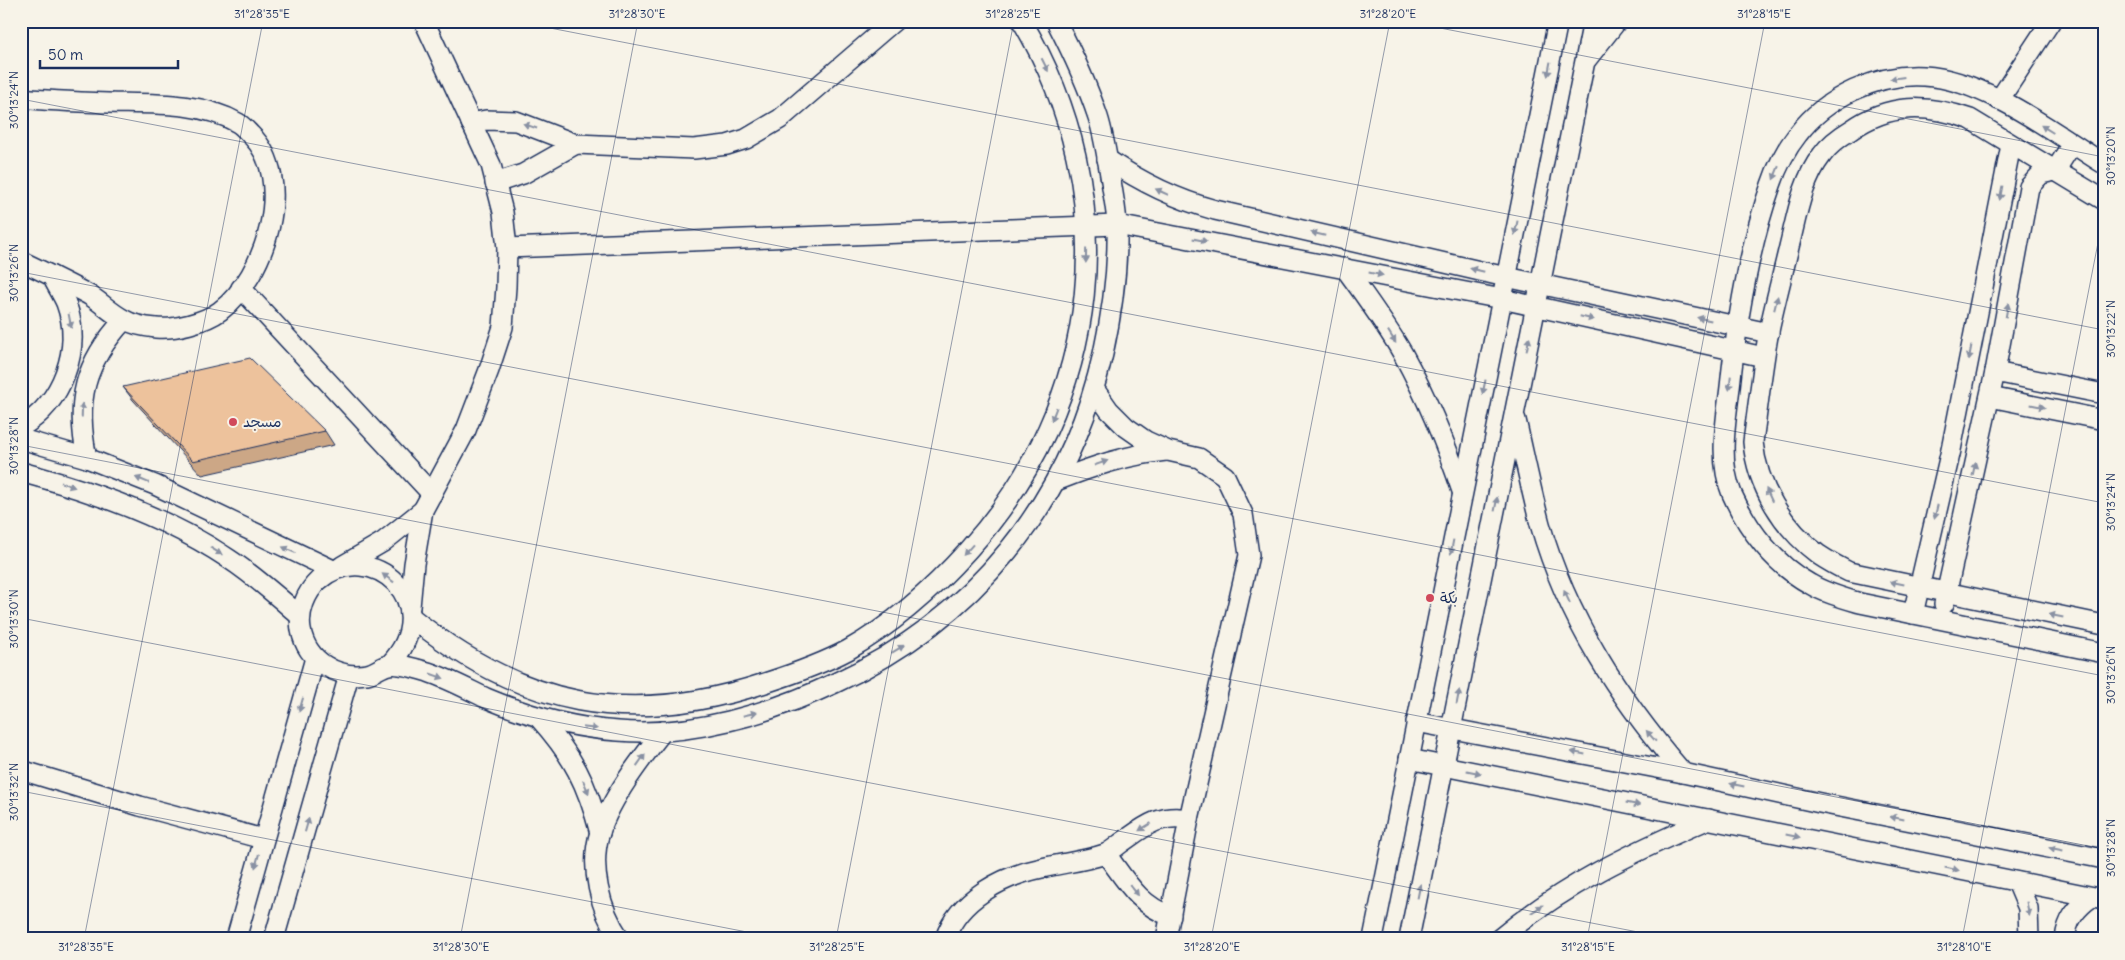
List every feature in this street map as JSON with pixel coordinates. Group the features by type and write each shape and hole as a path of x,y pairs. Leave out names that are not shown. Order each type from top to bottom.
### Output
{"street":[{"path":"423,510 383,542 317,581 305,597 300,616 304,638 315,658 331,670 350,676 371,674 390,664 402,651 409,635 414,564 423,510 466,430 503,327 507,248 502,212 491,165 424,21"},
{"path":"472,123 486,120 516,121 576,144 694,149 727,145 746,139 780,119 894,21"},
{"path":"21,439 87,458 155,485 336,569 358,566 376,570 392,579 404,593 411,614 440,640 472,661 505,678 540,691 616,706 654,706 692,702 746,690 798,673 847,650 898,617 943,578 984,533 1010,499 1032,462 1051,424 1065,386 1079,334 1086,282 1087,226 1080,167 1070,129 1050,74 1022,21"},
{"path":"390,664 423,671 454,682 485,697 539,718 580,728 621,732 663,731 704,725 758,713 809,695 859,672 913,640 962,601 1005,557 1037,513 1056,481 1078,437 1095,390 1108,332 1115,284 1117,225 1108,160 1099,119 1074,56 1056,21"},
{"path":"1373,939 1558,21"},
{"path":"1409,939 1593,21"},
{"path":"1585,62 1617,21"},
{"path":"1999,100 2051,21"},
{"path":"2104,164 1999,100 1950,80 1924,76 1897,77 1870,83 1820,110 1795,138 1782,157 1771,185 1749,267 1738,327 1723,447 1725,471 1732,494 1754,532 1777,560 1809,584 1860,603 2104,653"},
{"path":"21,98 159,104 213,111 239,123 260,144 272,170 274,200 269,231 258,261 242,288 220,311 190,325 156,328 124,320 91,296 21,261"},
{"path":"2104,200 2010,145 1970,119 1948,111 1925,108 1902,109 1881,114 1860,123 1842,135 1823,153 1809,175 1764,357 1752,442 1754,459 1774,505 1794,532 1809,546 1819,555 1848,572 2104,625"},
{"path":"495,184 523,174 576,144"},
{"path":"1940,619 1996,372 2029,187 2041,174 2055,171 2072,144"},
{"path":"1913,614 1951,450 2010,145"},
{"path":"1108,160 1140,180 1188,203 1540,284 1769,334"},
{"path":"507,248 1117,225 1502,299 1764,357"},
{"path":"1345,268 1375,309 1406,360 1426,398 1446,444 1462,492"},
{"path":"21,427 35,419 55,395 68,366 72,335 66,304 52,276"},
{"path":"242,288 432,494"},
{"path":"87,458 81,430 82,402 88,375 105,342 124,320"},
{"path":"68,366 88,375"},
{"path":"1996,372 2104,394"},
{"path":"1095,390 1109,410 1126,427 1146,441 1168,451 1199,458 1225,476 1243,514 1249,555 1189,819 1166,939"},
{"path":"1990,397 2104,420"},
{"path":"1515,412 1540,525 1559,580 1584,632 1618,690 1646,729 1683,773"},
{"path":"1056,481 1111,460 1139,454 1168,451"},
{"path":"21,472 63,483 91,493 147,514 189,534 229,558 266,585 300,616"},
{"path":"236,939 315,658"},
{"path":"274,939 350,676"},
{"path":"539,718 561,743 579,770 592,801 600,833"},
{"path":"1416,722 1683,773 2104,859"},
{"path":"620,939 608,922 599,893 596,863 600,833 628,780 663,731"},
{"path":"1409,759 2098,898"},
{"path":"21,770 140,806 263,839"},
{"path":"945,939 948,928 966,904 988,889 1013,877 1039,868 1106,854 1154,821 1166,818 1189,819"},
{"path":"1499,939 1523,919 1577,883 1634,852 1709,819"},
{"path":"1106,854 1143,901 1156,910 1171,916"},
{"path":"2017,882 2028,908 2029,939"},
{"path":"2065,939 2066,928 2080,904 2098,898"}],"building":[{"name":"مسجد","path":"250,358 325,431 193,461 123,387"}],"place":[{"name":"مسجد","path":"233,422"},
{"name":"بكة","path":"1430,598"}]}
